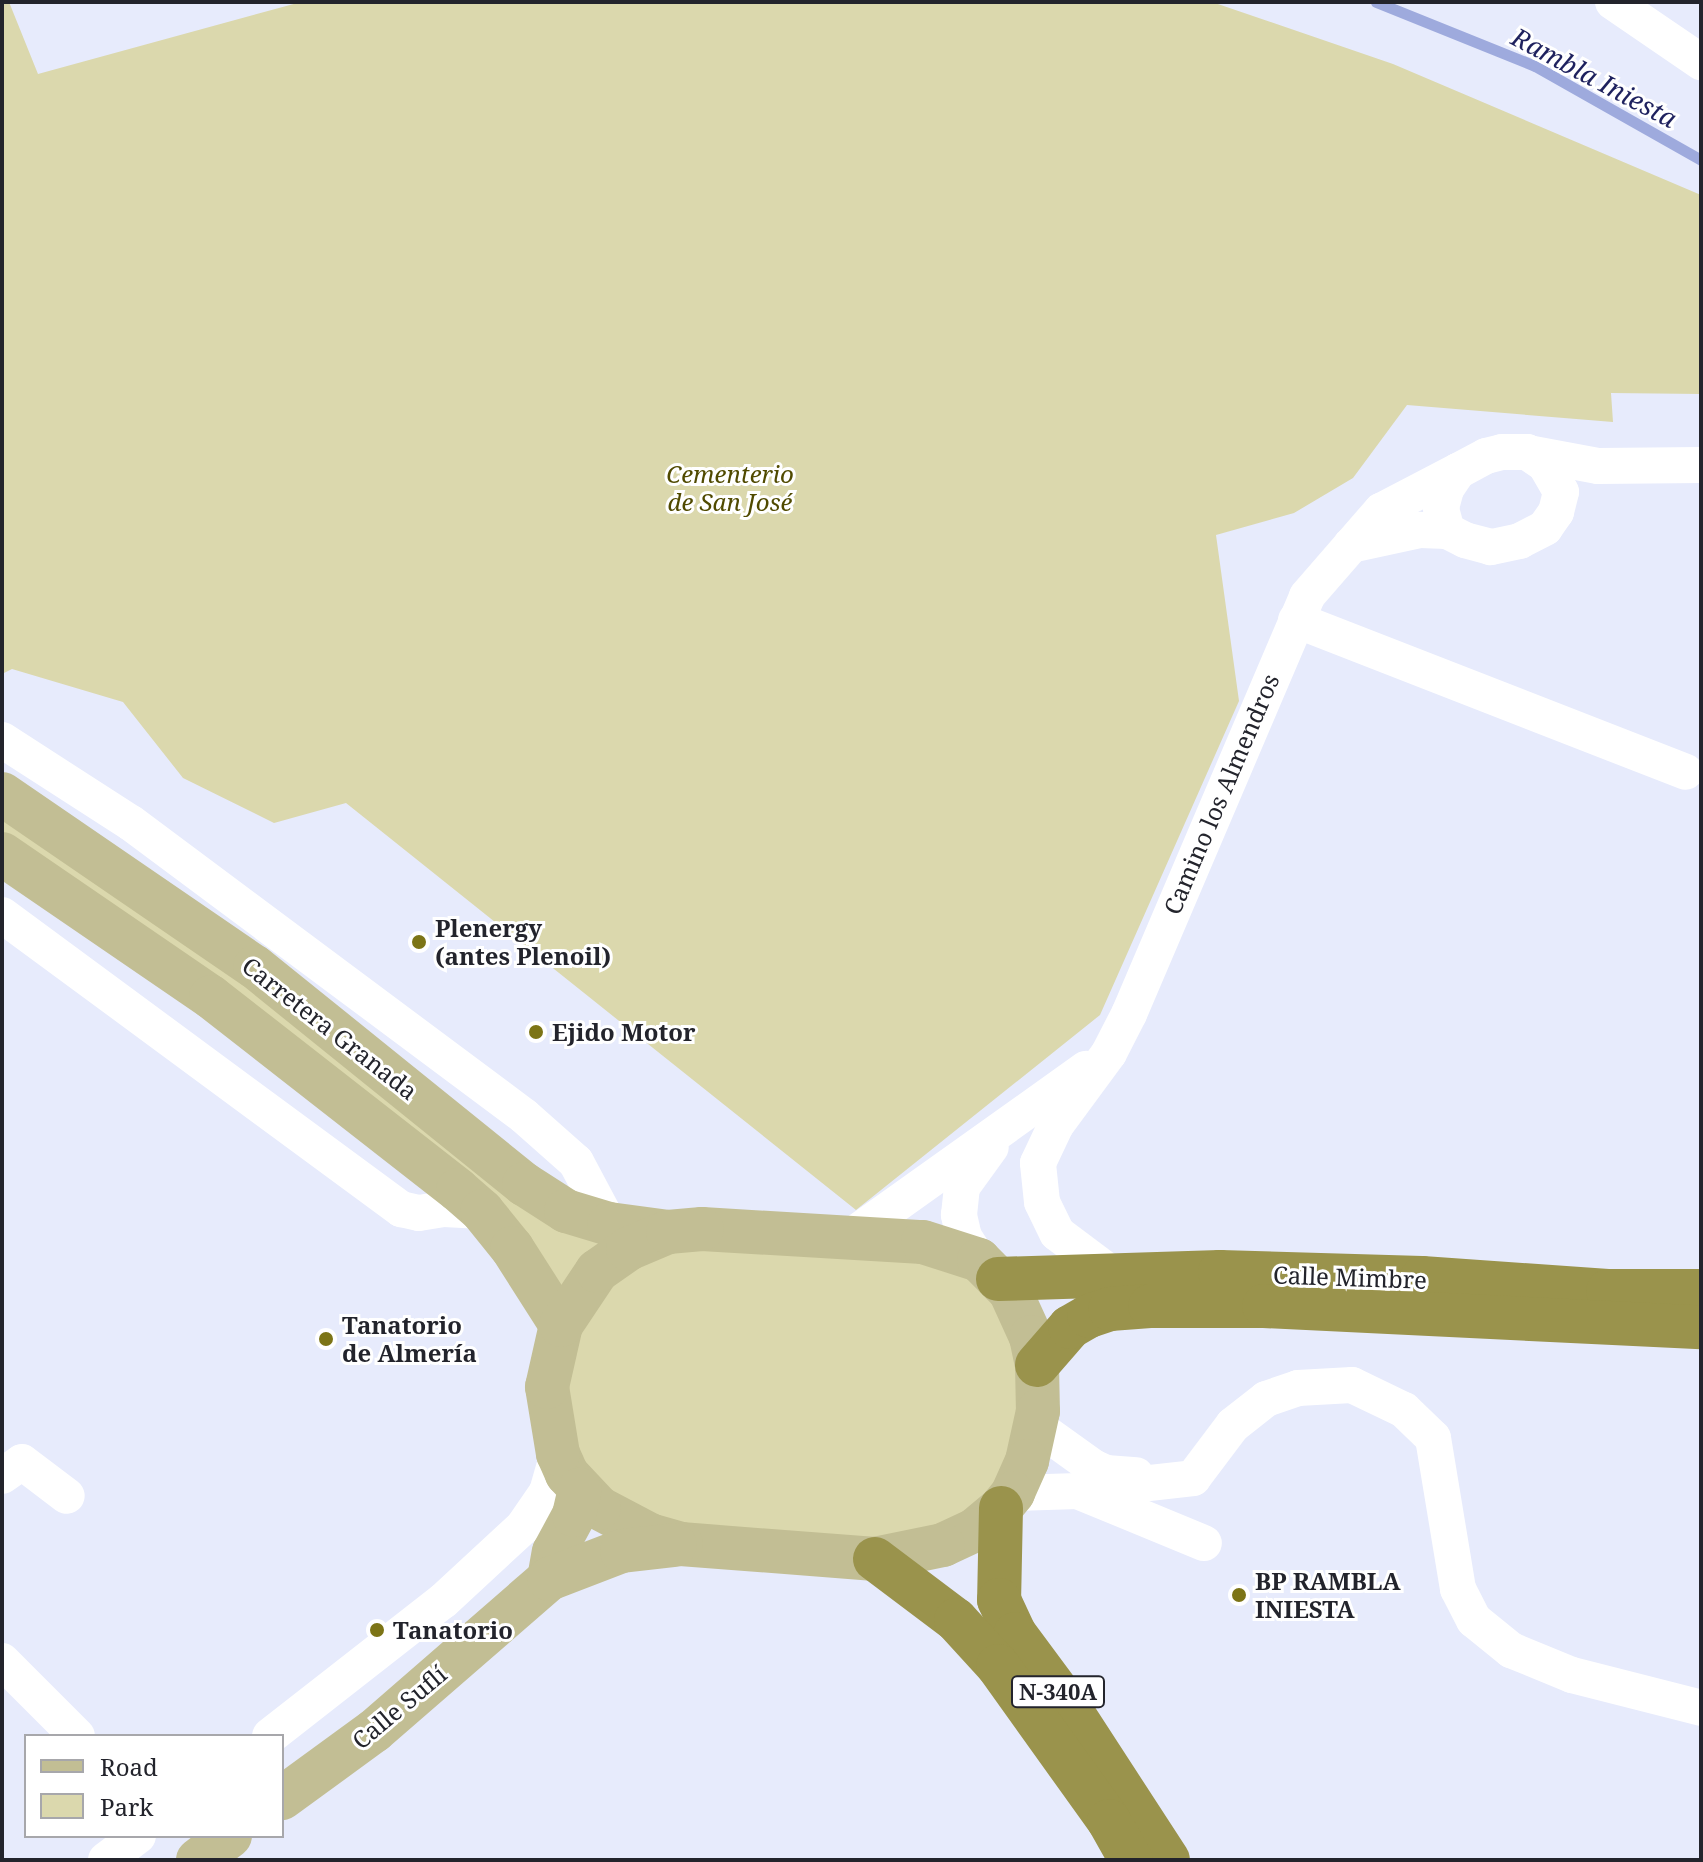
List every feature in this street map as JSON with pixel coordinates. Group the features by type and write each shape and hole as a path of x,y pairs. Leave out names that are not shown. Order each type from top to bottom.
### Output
{"highway":[{"name":"Calle Mimbre","path":"989,1269 1114,1276 1220,1272 1422,1278 1608,1291 1701,1291"},
{"name":"Calle Mimbre","path":"1037,1365 1070,1327 1089,1316 1110,1309 1150,1306 1264,1306 1701,1327"},
{"name":"N-340A","path":"1007,1501 999,1600 1015,1634 1092,1740 1168,1860"},
{"name":"N-340A","path":"875,1559 956,1620 998,1666 1092,1796 1131,1860"}],"main road":[{"name":"Carretera Granada","path":"2,794 255,967 524,1184 566,1211 609,1224 668,1232"},
{"name":"Carretera Granada","path":"2,854 211,997 482,1211 512,1248 561,1325"},
{"path":"549,1579 554,1552 574,1515 569,1472 547,1387 561,1325 597,1271 628,1249 668,1232 702,1229 846,1240 923,1242 989,1269 1010,1291 1031,1337 1037,1365 1036,1426 1027,1461 1007,1501 975,1530 943,1545 875,1559 681,1544 650,1535 599,1508 569,1472"},
{"name":"Calle Suflí","path":"284,1797 374,1731 549,1579 622,1551 681,1544"},
{"path":"198,1860 227,1838"}],"street":[{"path":"1613,2 1701,62"},
{"path":"1527,452 1553,475 1561,492 1556,512"},
{"path":"1447,531 1441,508 1446,489 1458,471 1486,456 1527,452 1598,466 1701,465"},
{"path":"1351,545 1420,530 1447,531 1491,547 1520,541 1545,528 1571,493 1623,467"},
{"name":"Camino los Almendros","path":"1114,1276 1057,1233 1042,1202 1038,1163 1056,1125 1109,1053 1307,596 1381,511 1414,491 1458,471"},
{"path":"1296,620 1685,772"},
{"path":"2,740 131,823 524,1116 576,1162 609,1224"},
{"path":"2,915 401,1209 419,1213 444,1209 482,1211"},
{"path":"846,1240 1109,1053"},
{"path":"989,1269 964,1237 959,1215 962,1187 981,1158 1028,1109"},
{"path":"1007,1501 1193,1478 1233,1425 1266,1399 1298,1388 1352,1385 1404,1410 1433,1438 1458,1589 1474,1620 1511,1650 1572,1675 1701,1708"},
{"path":"1036,1426 1106,1473 1193,1478"},
{"path":"2,1476 22,1462 67,1496"},
{"path":"273,1734 443,1601 523,1527 547,1492 569,1472"},
{"path":"1078,1491 1204,1543"},
{"path":"2,1661 75,1734"},
{"path":"106,1860 135,1838"}],"green space":[{"name":"Cementerio de San José","path":"2,2 9,2 38,74 301,2 1212,2 1393,64 1701,195 1701,394 1611,393 1613,422 1407,405 1353,478 1294,513 1216,535 1239,701 1100,1015 856,1210 346,803 274,823 183,778 123,702 12,669 2,674"},
{"path":"2,794 566,1211 846,1240 1010,1291 1027,1461 943,1545 681,1544 580,1490 553,1352 512,1248 2,854"}],"waterway":[{"name":"Rambla Iniesta","path":"1376,2 1535,66 1701,160"}],"place":[{"name":"Plenergy (antes Plenoil)","path":"419,942"},
{"name":"Ejido Motor","path":"536,1032"},
{"name":"Tanatorio de Almería","path":"326,1339"},
{"name":"BP RAMBLA INIESTA","path":"1239,1595"},
{"name":"Tanatorio","path":"377,1630"}]}
